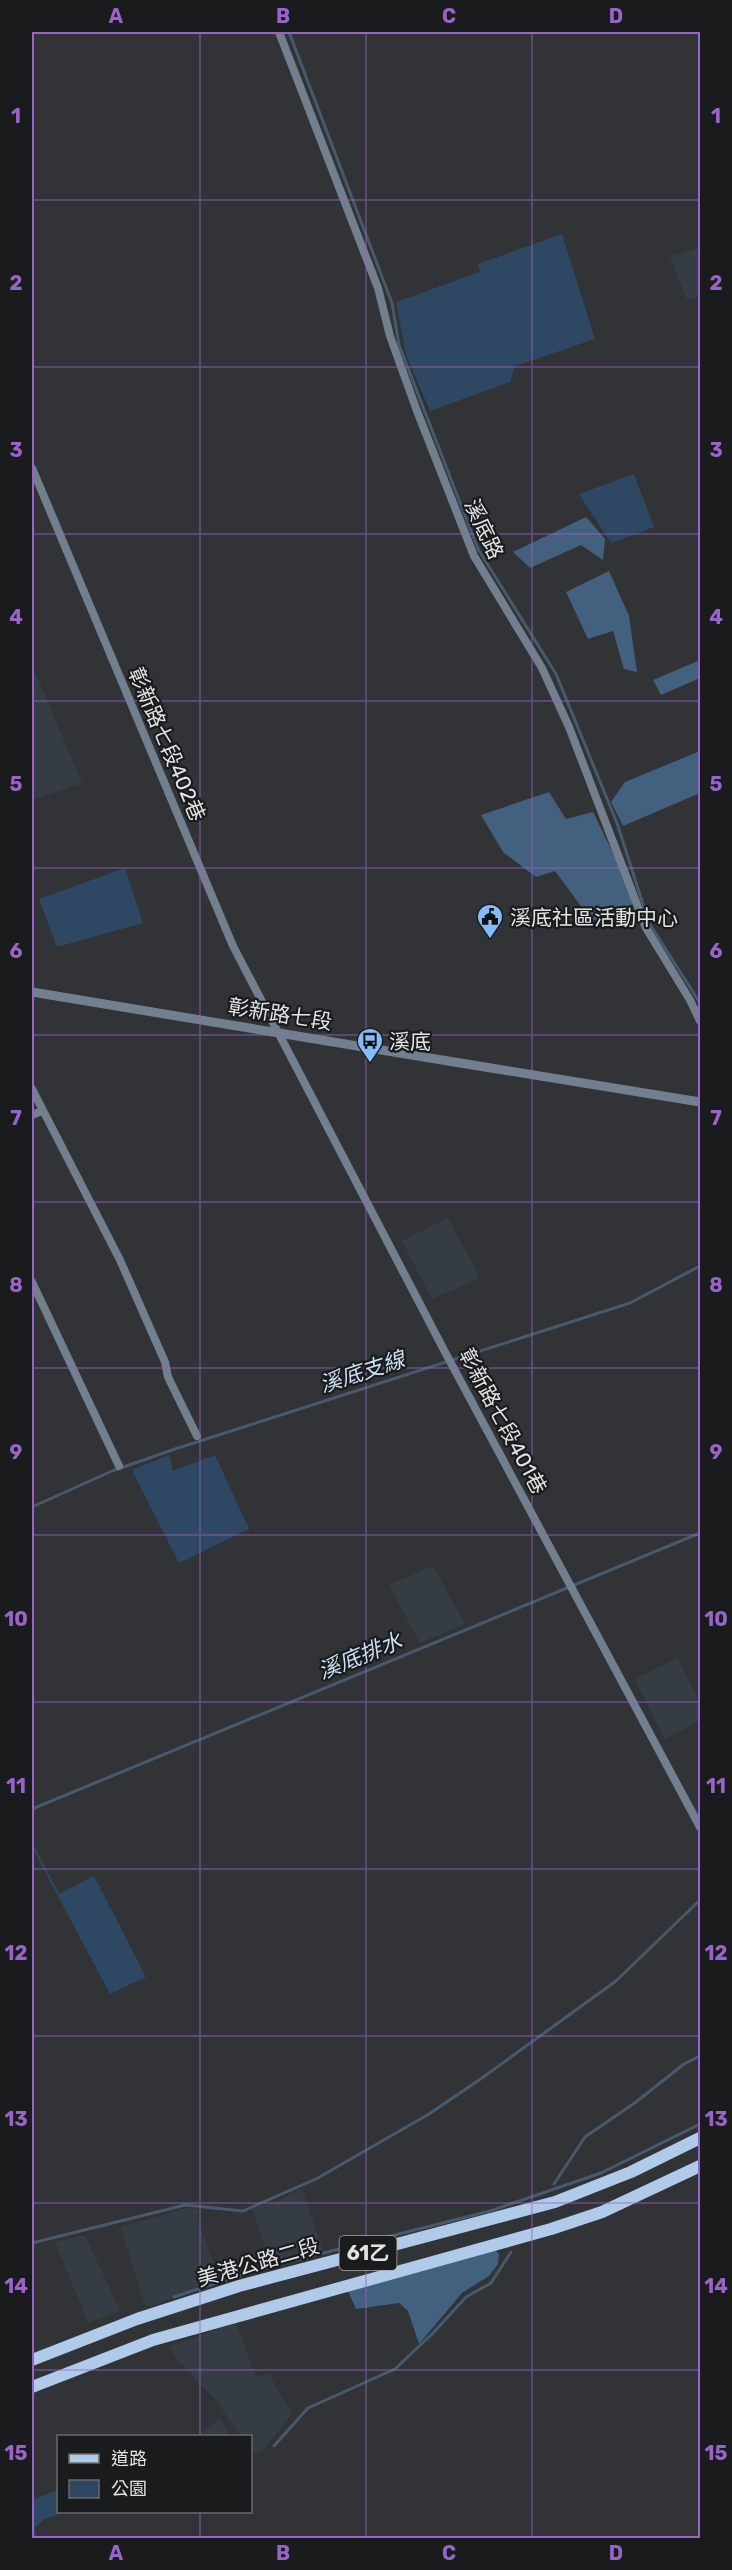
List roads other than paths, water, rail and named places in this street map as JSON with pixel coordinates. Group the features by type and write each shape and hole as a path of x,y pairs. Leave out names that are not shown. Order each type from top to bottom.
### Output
{"main road":[{"name":"美港公路二段","path":"32,2360 137,2319 239,2286 555,2202 631,2172 700,2138"},
{"name":"61乙","path":"32,2387 175,2334 551,2229 602,2212 700,2166"}],"street":[{"name":"溪底路","path":"279,32 378,288 390,336 474,556 542,668 568,727 646,928 690,1000 700,1021"},
{"name":"彰新路七段402巷","path":"32,468 210,893 276,1031"},
{"name":"彰新路七段","path":"32,992 276,1031 419,1058 700,1102"},
{"name":"彰新路七段401巷","path":"276,1031 700,1827"},
{"path":"32,1089 120,1260 165,1362 168,1377 197,1436"},
{"path":"32,1115 42,1111"},
{"path":"32,1282 119,1466"}],"waterway":[{"path":"289,32 392,303 399,345 478,549 556,674 617,823 649,923 700,1003"},
{"name":"溪底支線","path":"32,1507 112,1471 175,1449 630,1303 700,1266"},
{"name":"溪底排水","path":"32,1809 700,1533"},
{"path":"32,2243 185,2205 243,2211 316,2179 429,2114 616,1981 700,1900"},
{"path":"554,2184 585,2137 636,2102 684,2064 700,2056"},
{"path":"174,2297 252,2271 490,2211 601,2173 700,2124"},
{"path":"274,2446 308,2408 395,2369 466,2297 491,2283 511,2252"}],"place":[{"name":"溪底社區活動中心","path":"490,940"},
{"name":"溪底","path":"370,1064"}]}
